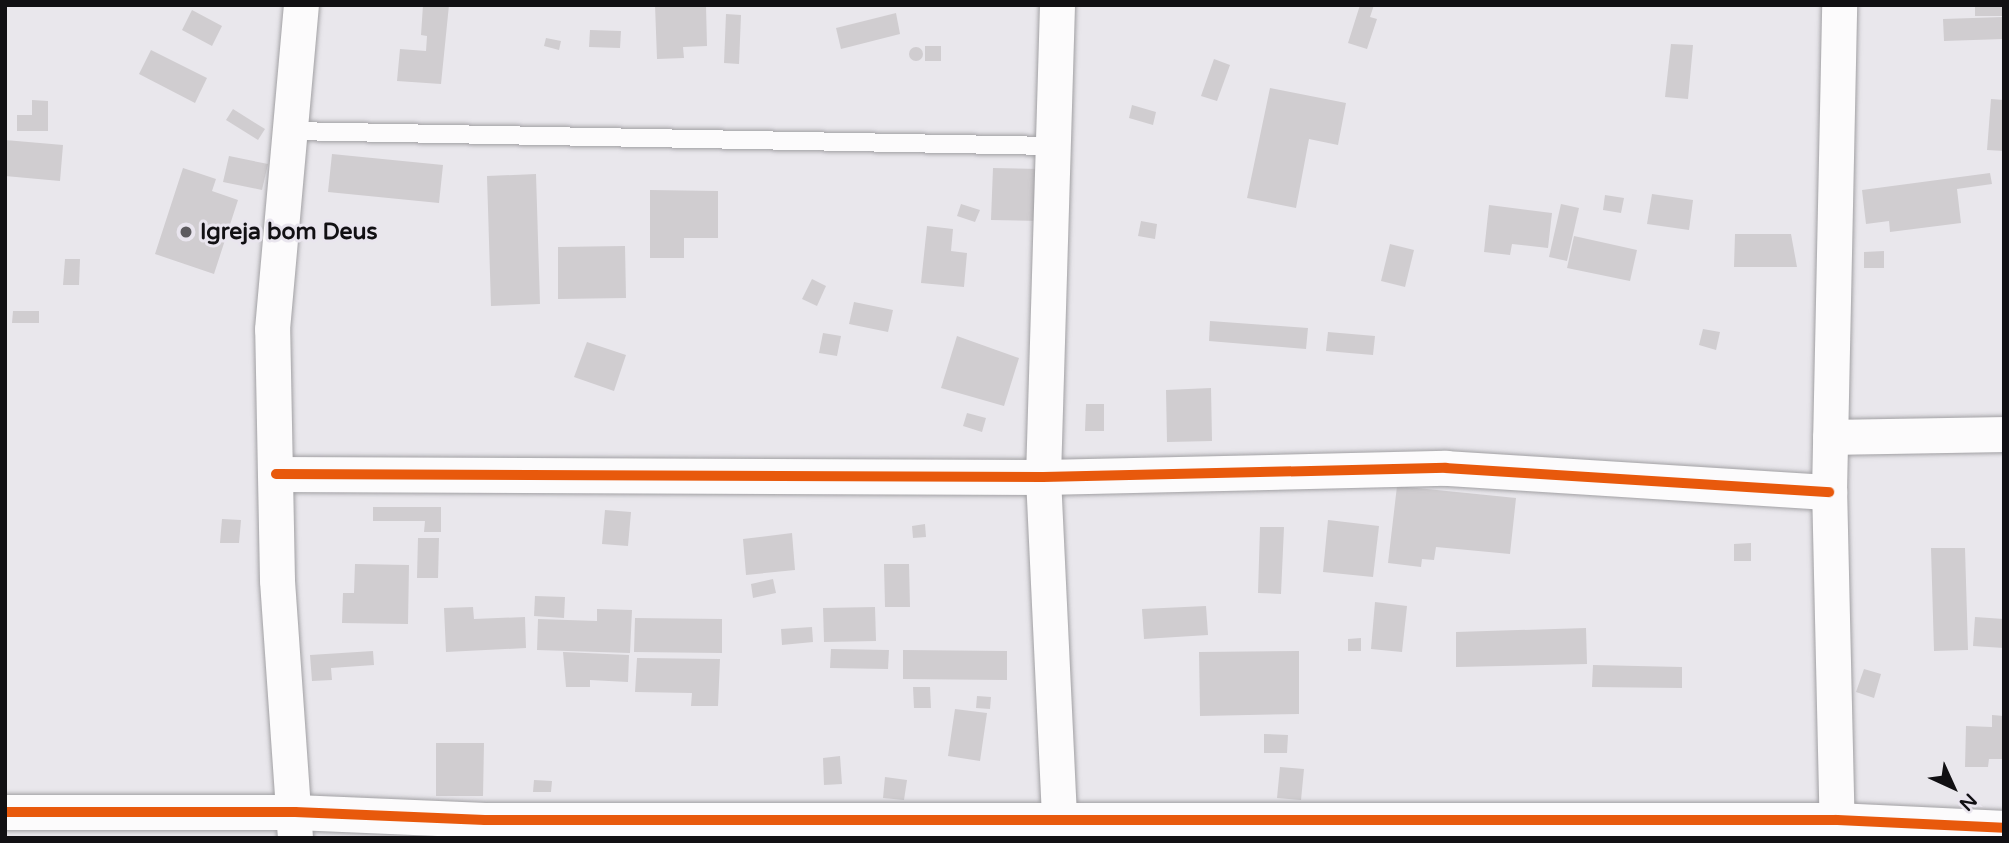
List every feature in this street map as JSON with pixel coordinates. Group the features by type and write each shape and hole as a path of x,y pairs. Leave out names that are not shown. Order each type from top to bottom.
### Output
{"street":[{"path":"295,825 277,580 272,329 301,5"},
{"path":"1057,5 1043,477 1060,830"},
{"path":"1837,829 1829,492 1839,5"},
{"path":"1830,437 2004,434"},
{"path":"275,474 1043,477 1446,468 1829,492"},
{"path":"5,812 295,825 485,820 1060,830 2004,828"}],"lane":[{"path":"291,131 1054,145"}],"building":[{"path":"423,5 449,5 441,84 397,81 400,49 426,51 427,36 421,35"},
{"path":"655,5 706,5 707,46 683,47 684,58 657,59"},
{"path":"1360,5 1374,5 1370,17 1377,19 1367,49 1348,43"},
{"path":"1975,5 2004,5 2004,16 1975,16"},
{"path":"192,10 222,26 212,46 182,30"},
{"path":"896,13 900,34 841,49 836,28"},
{"path":"726,14 741,15 739,64 724,63"},
{"path":"2003,17 2003,39 1944,41 1943,19"},
{"path":"590,30 621,31 620,48 589,47"},
{"path":"546,38 561,41 559,50 544,46"},
{"path":"1671,44 1693,45 1688,99 1665,97"},
{"path":"925,46 941,46 941,61 925,61"},
{"path":"913,47 919,47 923,54 919,61 913,61 909,57 909,51"},
{"path":"151,50 207,78 195,103 139,74"},
{"path":"1214,59 1230,65 1217,101 1201,96"},
{"path":"1270,88 1346,103 1338,145 1309,139 1296,208 1247,198"},
{"path":"1991,99 2004,100 2004,151 1987,150"},
{"path":"32,100 48,101 48,131 17,131 17,115 32,115"},
{"path":"1132,105 1156,112 1153,125 1129,118"},
{"path":"233,109 265,129 258,140 226,120"},
{"path":"5,140 63,145 60,181 5,176"},
{"path":"332,154 443,165 439,203 328,192"},
{"path":"229,156 268,164 262,190 223,182"},
{"path":"183,168 216,179 212,191 238,200 214,274 155,254"},
{"path":"993,168 1042,169 1040,221 991,220"},
{"path":"1990,173 1992,184 1957,189 1961,223 1890,232 1889,221 1866,224 1862,190"},
{"path":"536,174 540,304 491,306 487,176"},
{"path":"650,190 718,191 718,238 684,238 684,258 650,258"},
{"path":"1652,194 1693,200 1689,230 1647,224"},
{"path":"1605,195 1624,198 1621,213 1603,210"},
{"path":"961,204 980,210 975,222 957,216"},
{"path":"1561,204 1579,208 1567,261 1549,257"},
{"path":"1489,205 1552,213 1548,248 1512,244 1510,255 1484,252"},
{"path":"1141,221 1157,224 1155,239 1138,236"},
{"path":"927,226 953,229 951,251 967,253 964,287 921,283"},
{"path":"1735,234 1791,234 1797,267 1734,267"},
{"path":"1574,236 1637,250 1630,281 1567,268"},
{"path":"1390,244 1414,250 1405,287 1381,281"},
{"path":"625,246 626,298 558,299 558,247"},
{"path":"1884,251 1884,268 1864,268 1864,252"},
{"path":"65,259 80,259 79,285 63,285"},
{"path":"812,279 826,286 817,306 802,299"},
{"path":"854,302 893,310 888,332 849,324"},
{"path":"13,311 39,311 39,323 12,323"},
{"path":"1210,321 1308,328 1306,349 1209,341"},
{"path":"1703,329 1720,332 1716,350 1699,345"},
{"path":"1328,332 1375,336 1373,355 1326,351"},
{"path":"823,333 841,336 837,356 819,353"},
{"path":"957,336 1019,358 1004,406 941,388"},
{"path":"587,342 626,355 614,391 574,377"},
{"path":"1211,388 1212,441 1167,442 1166,390"},
{"path":"1086,404 1104,404 1104,431 1085,431"},
{"path":"967,413 986,418 982,432 963,426"},
{"path":"1397,486 1516,498 1510,554 1436,547 1434,560 1422,559 1421,567 1388,563"},
{"path":"373,507 441,507 441,532 424,532 425,521 373,521"},
{"path":"605,510 631,512 628,546 602,544"},
{"path":"222,519 241,520 239,543 220,543"},
{"path":"1328,520 1379,526 1373,577 1323,572"},
{"path":"925,524 926,537 913,538 912,526"},
{"path":"1260,527 1284,527 1281,594 1258,593"},
{"path":"792,533 795,570 746,575 743,539"},
{"path":"418,538 439,538 438,578 417,578"},
{"path":"1751,543 1751,561 1734,561 1734,544"},
{"path":"1931,548 1965,548 1968,650 1934,651"},
{"path":"355,564 409,565 408,624 342,623 343,593 354,593"},
{"path":"884,564 909,564 910,607 885,607"},
{"path":"773,579 776,593 753,598 751,584"},
{"path":"535,596 565,597 564,618 534,616"},
{"path":"1375,602 1407,606 1402,652 1371,649"},
{"path":"1206,606 1208,635 1144,639 1142,609"},
{"path":"473,607 474,619 525,617 526,648 446,652 444,608"},
{"path":"875,607 876,641 824,642 823,608"},
{"path":"597,609 632,610 630,653 537,650 538,619 597,621"},
{"path":"1975,617 2004,619 2004,648 1973,646"},
{"path":"635,618 722,619 722,653 634,652"},
{"path":"812,627 813,642 782,645 781,629"},
{"path":"1586,628 1587,664 1456,667 1456,632"},
{"path":"1361,638 1361,651 1348,651 1348,639"},
{"path":"831,649 889,650 888,669 830,668"},
{"path":"903,650 1007,651 1007,680 903,679"},
{"path":"373,651 374,665 331,668 332,680 312,681 310,655"},
{"path":"1299,651 1299,714 1200,716 1199,652"},
{"path":"563,652 629,655 628,682 590,680 590,687 566,687"},
{"path":"637,658 720,659 718,706 691,706 692,693 635,692"},
{"path":"1593,665 1682,667 1682,688 1592,687"},
{"path":"1864,669 1881,674 1874,698 1856,692"},
{"path":"913,687 930,687 931,708 914,708"},
{"path":"977,696 991,697 990,709 976,708"},
{"path":"955,709 987,713 980,761 948,756"},
{"path":"1992,715 2004,716 2004,759 1989,759 1988,767 1965,767 1966,726 1992,727"},
{"path":"1264,734 1288,735 1287,753 1264,753"},
{"path":"436,743 484,743 483,796 436,796"},
{"path":"840,756 842,784 824,785 823,758"},
{"path":"1280,767 1304,769 1301,800 1277,798"},
{"path":"885,777 907,780 904,800 883,798"},
{"path":"534,780 552,781 551,792 533,792"}],"cycle path":[{"path":"276,474 1043,477 1446,468 1829,492"},
{"path":"5,812 295,812 485,820 1837,820 2004,828"}],"place":[{"name":"Igreja bom Deus","path":"186,232"}]}
